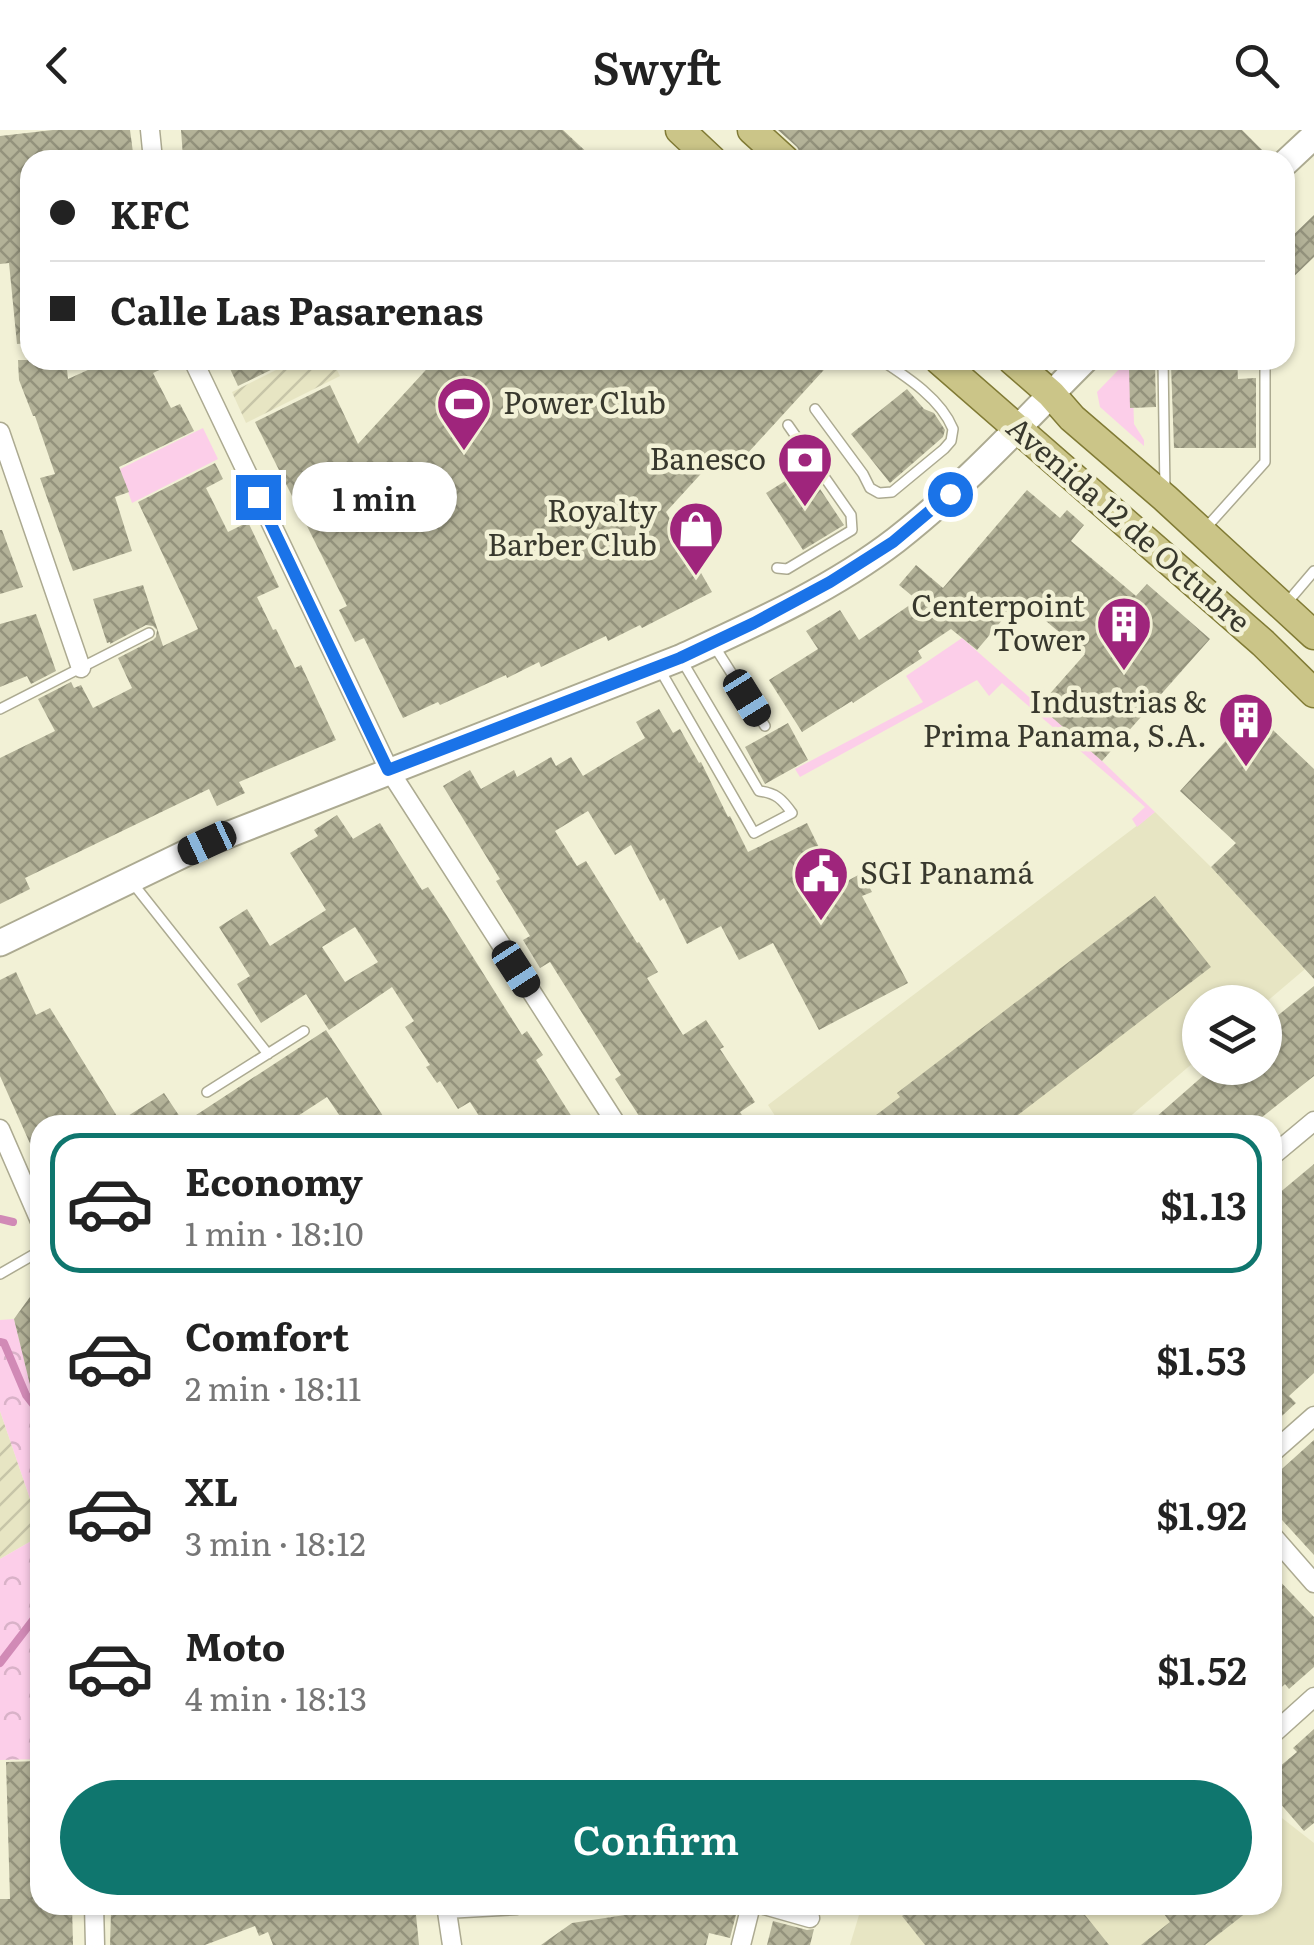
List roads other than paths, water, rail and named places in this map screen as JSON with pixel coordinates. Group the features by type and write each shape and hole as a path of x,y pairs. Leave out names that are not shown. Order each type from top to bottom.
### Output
{"main road":[{"path":"680,130 701,150"},
{"path":"752,130 774,150"},
{"path":"1295,154 1314,136"},
{"name":"Avenida 12 de Octubre","path":"950,370 1263,642 1314,693"},
{"name":"Avenida 12 de Octubre","path":"1023,370 1314,636"},
{"path":"0,943 207,843 669,662 830,582 893,542 992,456 1075,370"}],"street":[{"path":"197,370 388,770 611,1115"},
{"path":"0,432 81,668"},
{"path":"1282,1148 1314,1121"},
{"path":"0,1129 30,1199"},
{"path":"1282,1444 1314,1416"},
{"path":"1282,1546 1314,1583"},
{"path":"1282,1726 1314,1697"},
{"path":"94,1915 95,1945"},
{"path":"447,1915 452,1945"},
{"path":"742,1945 749,1915"},
{"path":"799,1915 810,1918"}],"lane":[{"path":"815,409 870,488 879,493 892,492 944,449 953,429 930,399 897,370"},
{"path":"1163,370 1166,498"},
{"path":"1202,532 1265,462 1265,370"},
{"path":"777,568 787,570 852,530 850,515 788,426"},
{"path":"1283,606 1314,571"},
{"path":"0,709 149,633"},
{"path":"712,643 764,726"},
{"path":"669,662 759,791"},
{"path":"669,662 739,807 754,833 792,812 782,798 771,792 750,795 739,807"},
{"path":"130,879 268,1054"},
{"path":"208,1092 304,1031"},
{"path":"0,1274 30,1257"}],"waterway":[{"path":"0,1219 13,1222"},
{"path":"0,1342 4,1343 30,1400"},
{"path":"0,1663 30,1624"}],"place":[{"name":"Power Club","path":"464,453"},
{"name":"Banesco","path":"805,509"},
{"name":"Royalty Barber Club","path":"696,578"},
{"name":"Centerpoint Tower","path":"1124,673"},
{"name":"Industrias & Prima Panama, S.A.","path":"1246,769"},
{"name":"SGI Panamá","path":"821,923"}]}
